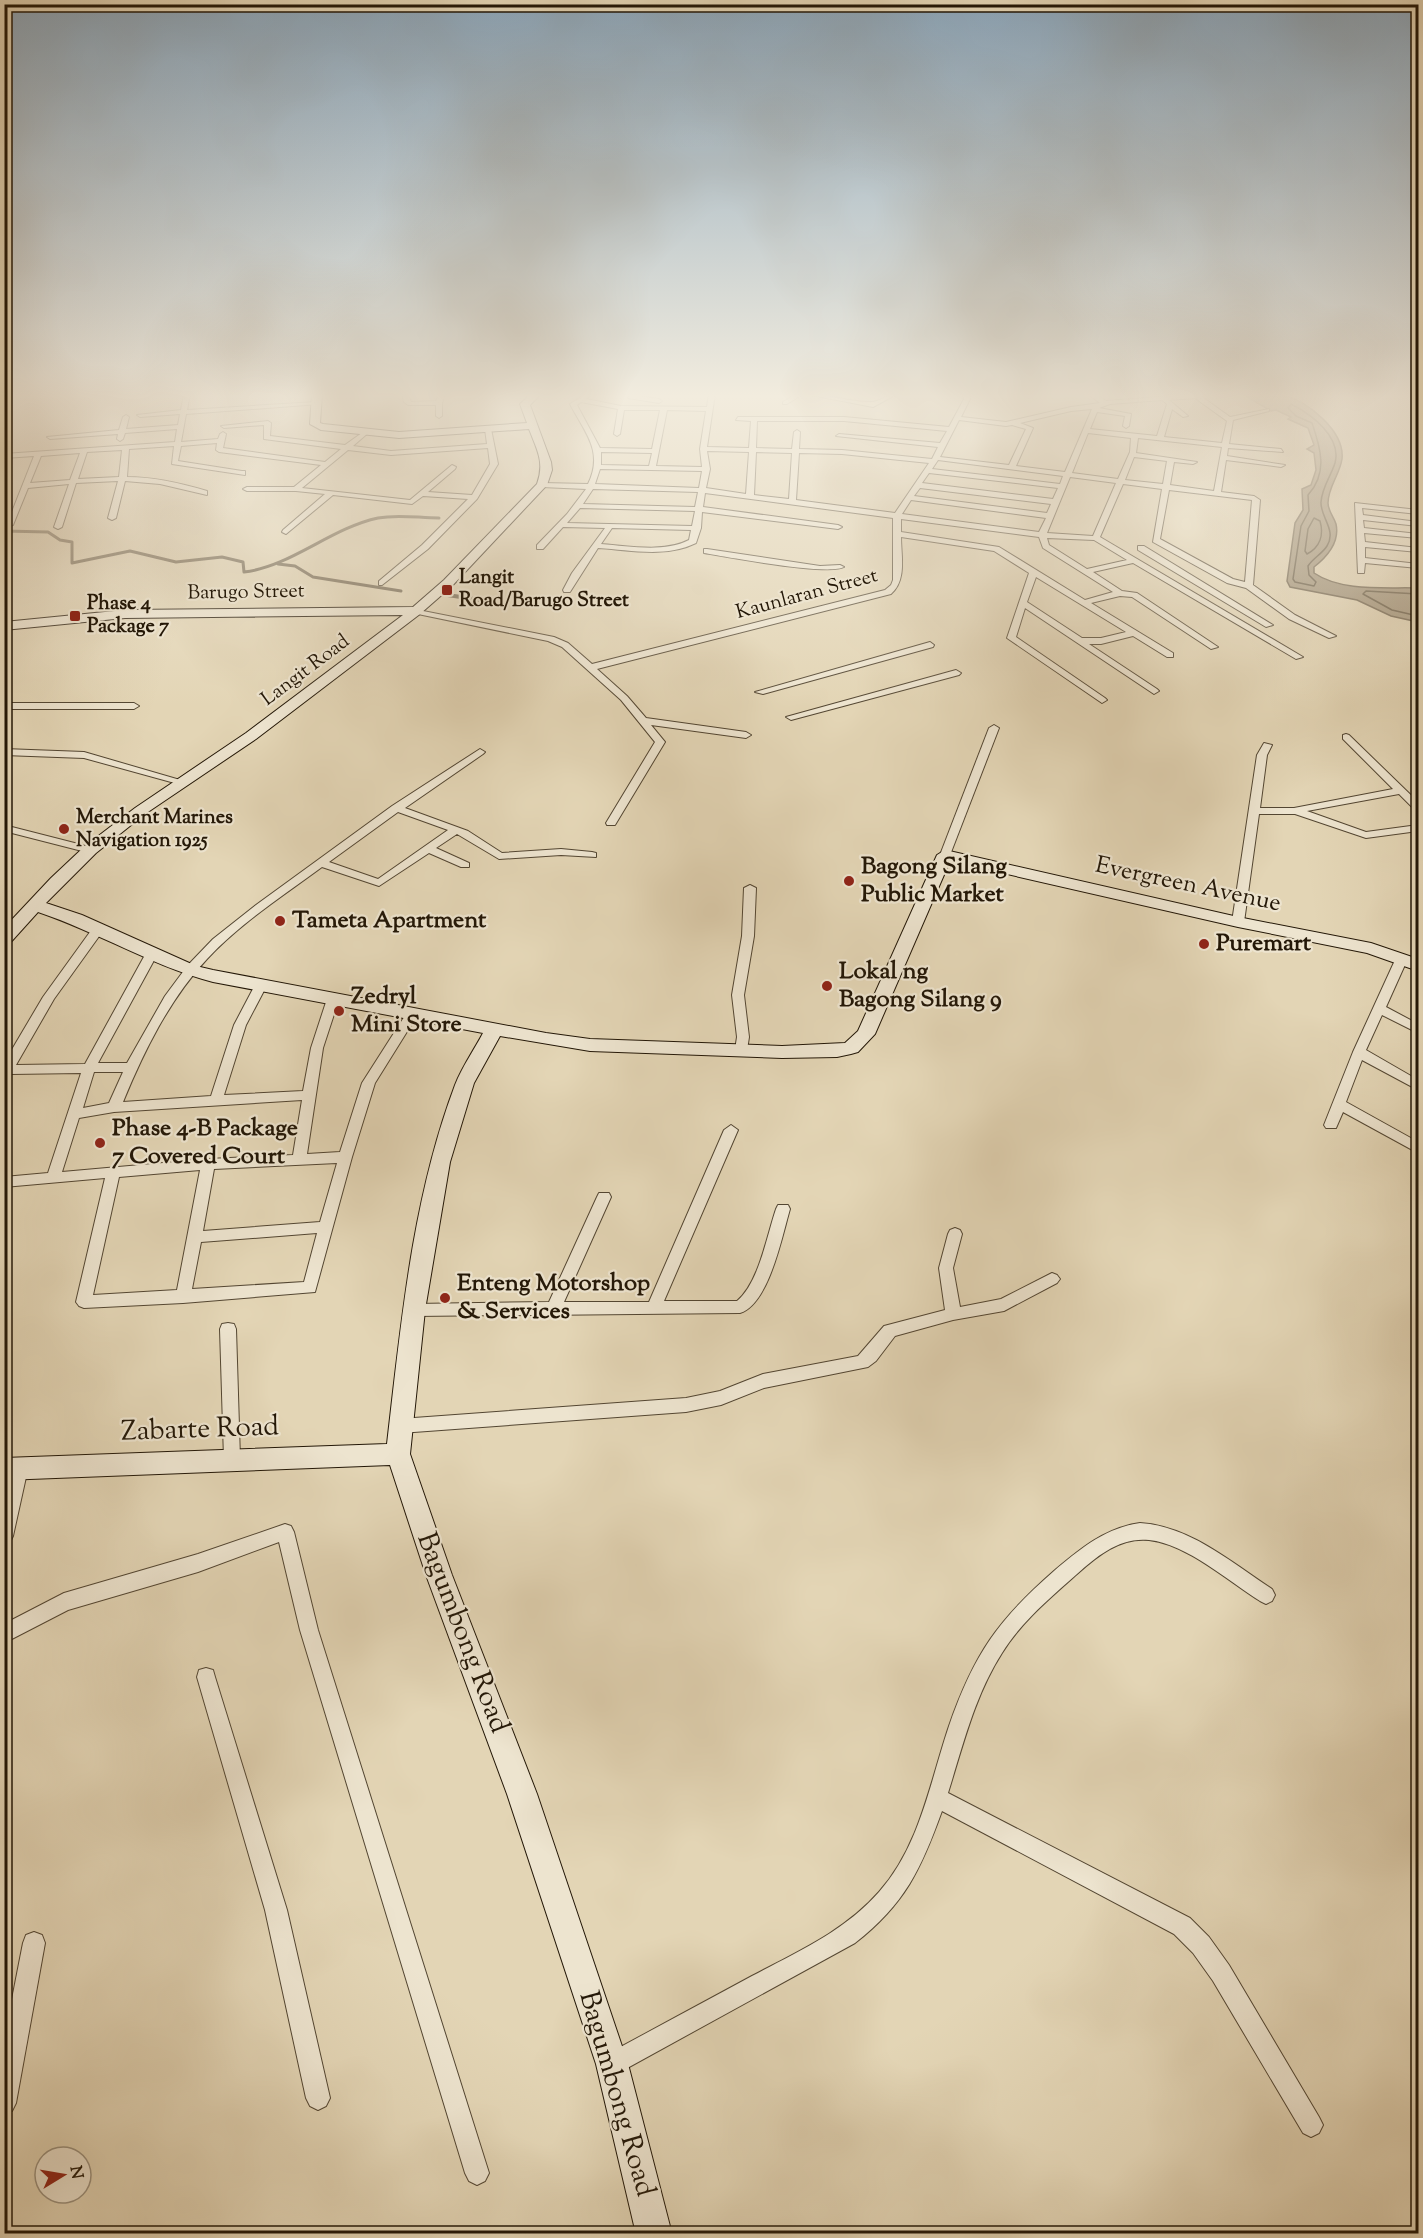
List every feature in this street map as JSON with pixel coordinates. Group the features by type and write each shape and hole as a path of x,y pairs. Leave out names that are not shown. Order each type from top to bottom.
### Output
{"street":[{"path":"9,525 20,498"},
{"path":"58,527 68,498"},
{"path":"112,518 117,498"},
{"path":"286,532 326,498"},
{"path":"380,498 412,502 416,498"},
{"path":"382,583 425,548 473,498"},
{"name":"Langit Road","path":"4,939 34,905 90,850 251,736 416,611 448,583 529,498"},
{"path":"540,547 583,498"},
{"path":"597,546 680,547 693,541 702,498"},
{"path":"767,498 1042,535 1096,538 1251,631 1299,657"},
{"path":"897,516 909,498"},
{"path":"912,498 1050,516"},
{"path":"1027,498 1056,502"},
{"path":"1058,498 1042,535 1046,546 1120,593"},
{"path":"1096,538 1113,498"},
{"path":"1162,498 1156,540 1225,578 1249,586 1292,617 1332,636"},
{"path":"1249,586 1256,500 1253,498"},
{"path":"579,506 700,509 838,528"},
{"path":"1360,571 1361,544 1358,506 1419,512"},
{"name":"Kaunlaran Street","path":"589,668 888,592 895,586 897,580 897,516"},
{"path":"1359,517 1419,524"},
{"path":"561,525 697,528"},
{"path":"567,590 575,572 610,526"},
{"path":"1360,530 1419,536"},
{"path":"896,534 989,547 1002,552 1170,655"},
{"path":"1361,544 1419,550"},
{"path":"1141,548 1269,625"},
{"path":"1087,571 1176,549"},
{"path":"707,551 820,568 840,567"},
{"path":"1361,560 1419,566"},
{"path":"1034,571 1011,638 1102,700"},
{"path":"1085,602 1120,593 1134,595 1214,647"},
{"path":"1023,603 1154,692"},
{"path":"416,611 551,639 565,645 624,698 660,742 611,823"},
{"name":"Barugo Street","path":"4,626 125,614 416,611"},
{"path":"1251,631 1292,617"},
{"path":"1081,642 1101,641 1134,633"},
{"path":"760,692 930,645"},
{"path":"791,717 956,673"},
{"path":"4,706 134,706"},
{"path":"644,721 746,735"},
{"path":"34,905 99,928 190,970 546,1040 590,1045 741,1050 845,1050 851,1048 866,1034 945,855 994,728"},
{"path":"1346,737 1419,807"},
{"path":"1238,922 1262,755 1267,745"},
{"path":"4,752 84,755 182,783"},
{"path":"114,1107 130,1067 190,970 219,940 396,808 480,752"},
{"path":"1255,811 1296,811 1402,790"},
{"path":"396,808 489,845 499,856 561,852 592,855"},
{"path":"1296,811 1358,834 1379,835 1419,828"},
{"path":"4,828 90,850"},
{"path":"322,863 379,883 454,831"},
{"path":"428,849 465,866"},
{"name":"Evergreen Avenue","path":"945,855 1238,922 1371,948 1419,965"},
{"path":"741,1050 738,995 748,936 750,888"},
{"path":"5,1073 49,997 99,928"},
{"path":"53,1178 89,1068 152,953"},
{"path":"1331,1125 1359,1052 1402,958"},
{"path":"216,1101 240,1026 261,985"},
{"path":"298,1158 317,1048 333,999"},
{"path":"1378,1008 1419,1029"},
{"path":"113,1174 84,1302 310,1288 345,1157 369,1083 412,1014"},
{"name":"Bagumbong Road","path":"495,1029 465,1083 440,1162 414,1310 399,1440 439,1575 522,1794 612,2064 654,2234"},
{"path":"1359,1052 1419,1086"},
{"path":"5,1073 130,1067"},
{"path":"74,1114 114,1107 308,1095"},
{"path":"1340,1105 1419,1148"},
{"path":"653,1309 731,1130"},
{"path":"4,1182 208,1164 345,1157"},
{"path":"183,1297 208,1164"},
{"path":"553,1310 603,1197"},
{"path":"414,1310 740,1307 748,1303 758,1282 783,1209"},
{"path":"194,1237 327,1227"},
{"path":"953,1314 946,1268 955,1234"},
{"path":"399,1440 704,1402 763,1381 862,1362 870,1356 890,1331 953,1314 1004,1305 1052,1279"},
{"path":"228,1329 232,1459"},
{"name":"Zabarte Road","path":"12,1468 232,1459 399,1440"},
{"path":"4,1536 12,1468"},
{"path":"4,1634 64,1602 198,1563 285,1532 309,1630 477,2173"},
{"path":"612,2064 766,1983 860,1926 886,1902 909,1867 974,1689 996,1645 1033,1603 1081,1559 1106,1541 1125,1533 1149,1532 1177,1539 1266,1595"},
{"path":"206,1677 276,1910 318,2098"},
{"path":"936,1797 1182,1926 1201,1945 1221,1973 1311,2125"},
{"path":"4,2103 34,1943"}],"water":[{"path":"1302,498 1329,498 1329,509 1336,524 1334,543 1324,558 1314,567 1314,573 1325,579 1351,586 1418,588 1418,622 1391,616 1357,600 1290,587 1287,581 1295,523 1303,510"}],"waterway":[{"path":"4,531 48,532 60,540 72,542 72,563 130,551 176,562 222,557 243,562 244,572 278,563 344,530 378,518 401,516 439,518"},
{"path":"278,564 295,566 313,577 401,591"},
{"path":"445,595 441,594 487,601"}],"place":[{"name":"Langit Road/Barugo Street","path":"447,590"},
{"name":"Phase 4 Package 7","path":"75,616"},
{"name":"Merchant Marines Navigation 1925","path":"64,829"},
{"name":"Bagong Silang Public Market","path":"849,881"},
{"name":"Tameta Apartment","path":"280,921"},
{"name":"Puremart","path":"1204,944"},
{"name":"Lokal ng Bagong Silang 9","path":"827,986"},
{"name":"Zedryl Mini Store","path":"339,1011"},
{"name":"Phase 4-B Package 7 Covered Court","path":"100,1143"},
{"name":"Enteng Motorshop & Services","path":"445,1298"}]}
